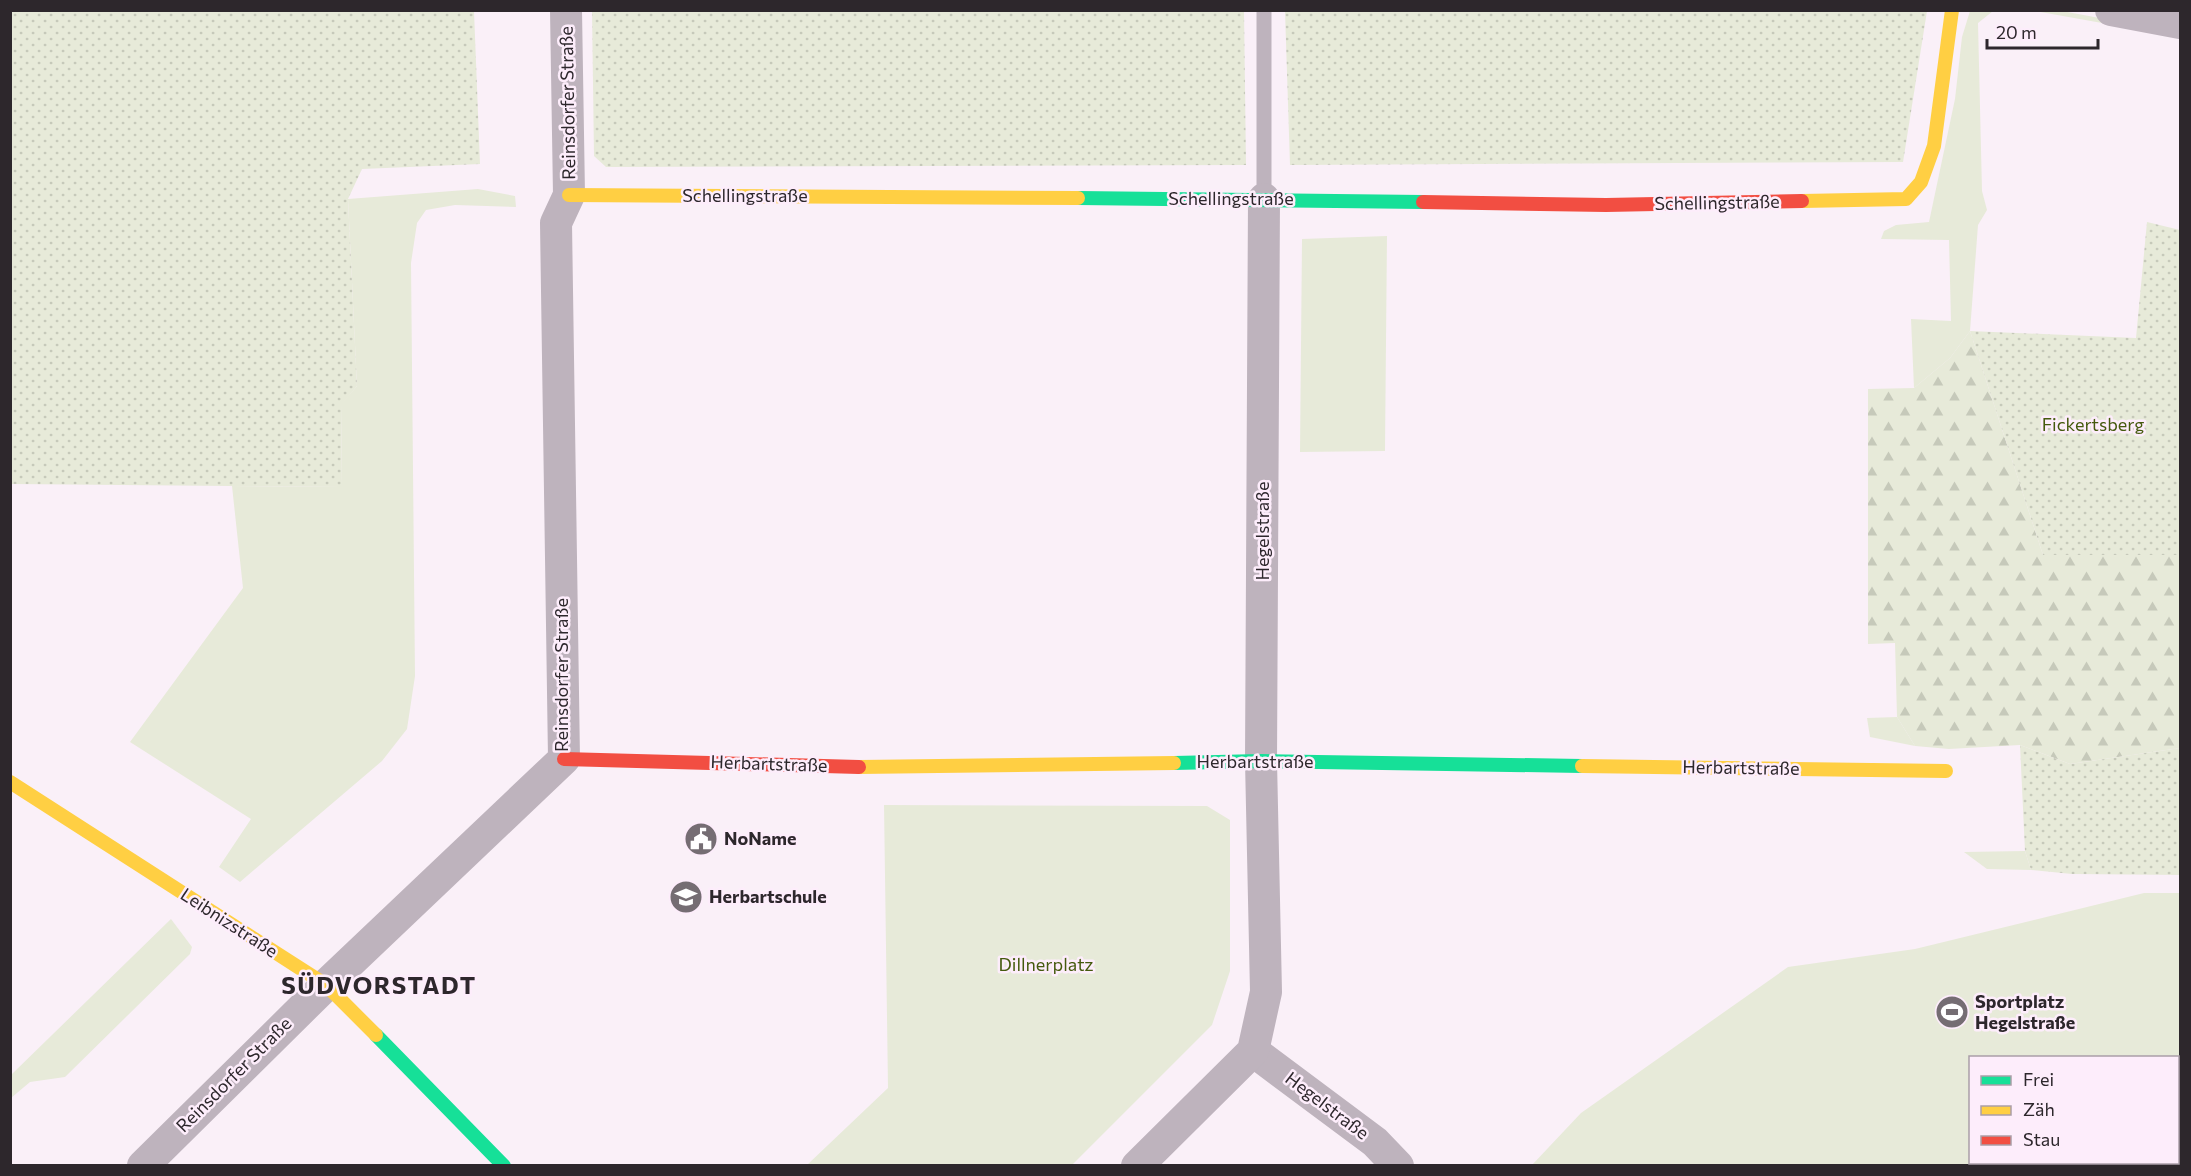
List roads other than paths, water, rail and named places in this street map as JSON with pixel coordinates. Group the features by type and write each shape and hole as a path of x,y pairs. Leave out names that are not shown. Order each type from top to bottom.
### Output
{"street":[{"name":"Reinsdorfer Straße","path":"143,1166 326,985 564,759 556,223 569,195 566,10"},
{"name":"Schellingstraße","path":"569,195 1264,199 1606,205 1893,201 1906,199 1921,182 1934,146 1952,10"},
{"path":"2110,10 2181,23"},
{"name":"Hegelstraße","path":"1264,199 1262,761 1266,992 1253,1051 1374,1142 1398,1166"},
{"name":"Herbartstraße","path":"564,759 891,768 1262,761 1946,771"},
{"name":"Leibnizstraße","path":"10,782 326,985 504,1166"},
{"path":"1137,1166 1253,1051"}],"lane":[{"name":"Hegelstraße","path":"1264,10 1264,199"}],"place":[{"name":"NoName","path":"701,839"},
{"name":"Herbartschule","path":"686,897"},
{"name":"Sportplatz Hegelstraße","path":"1952,1012"}],"district":[{"name":"SÜDVORSTADT","path":"379,986"}],"park label":[{"name":"Fickertsberg","path":"2093,425"},
{"name":"Dillnerplatz","path":"1046,965"}]}
